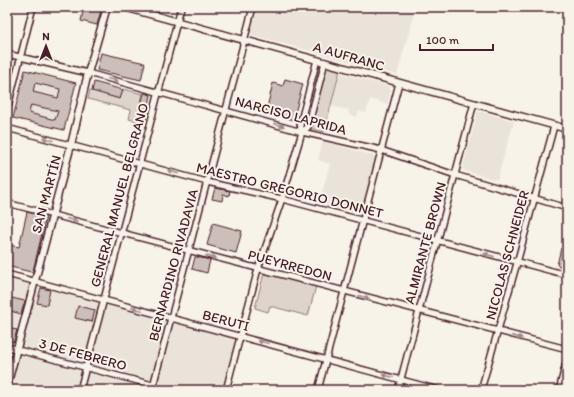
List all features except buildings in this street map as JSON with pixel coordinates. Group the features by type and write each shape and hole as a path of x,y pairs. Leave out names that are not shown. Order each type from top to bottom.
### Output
{"main road":[{"name":"SAN MARTÍN","path":"7,386 71,145 88,73 107,7"},
{"name":"A AUFRANC","path":"124,7 245,39 567,129"}],"street":[{"path":"7,111 33,7"},
{"name":"GENERAL MANUEL BELGRANO","path":"80,390 181,7"},
{"name":"BERNARDINO RIVADAVIA","path":"153,387 253,7"},
{"name":"NARCISO LAPRIDA","path":"7,54 88,73 302,132 381,150 455,175 567,208"},
{"path":"226,390 258,269 282,200 302,132 300,124 317,60"},
{"path":"302,132 308,127 325,62"},
{"path":"318,390 399,83"},
{"name":"ALMIRANTE BROWN","path":"398,390 474,103"},
{"name":"NICOLAS SCHNEIDER","path":"481,390 554,126"},
{"name":"MAESTRO GREGORIO DONNET","path":"7,128 207,182 362,220 517,263 567,275"},
{"name":"PUEYRREDON","path":"7,203 567,349"},
{"name":"BERUTI","path":"7,274 439,390"},
{"name":"3 DE FEBRERO","path":"7,347 87,367 153,387"},
{"path":"559,390 567,359"}],"shaded area":[{"path":"256,7 416,7 397,75 249,34"},
{"path":"326,65 340,70 324,132 309,128"},
{"path":"25,70 76,83 64,130 13,118"},
{"path":"340,73 388,86 391,90 387,104 370,99 366,113 359,111 357,117 348,114 349,110 331,106"},
{"path":"123,89 143,94 136,121 129,119 131,110 88,99 90,90 120,99"},
{"path":"478,111 514,121 497,180 462,170"},
{"path":"323,141 377,157 361,215 319,203 330,164 318,160"},
{"path":"264,273 316,286 308,316 270,306 268,312 255,308"},
{"path":"7,275 240,336 226,390 7,390"}]}
